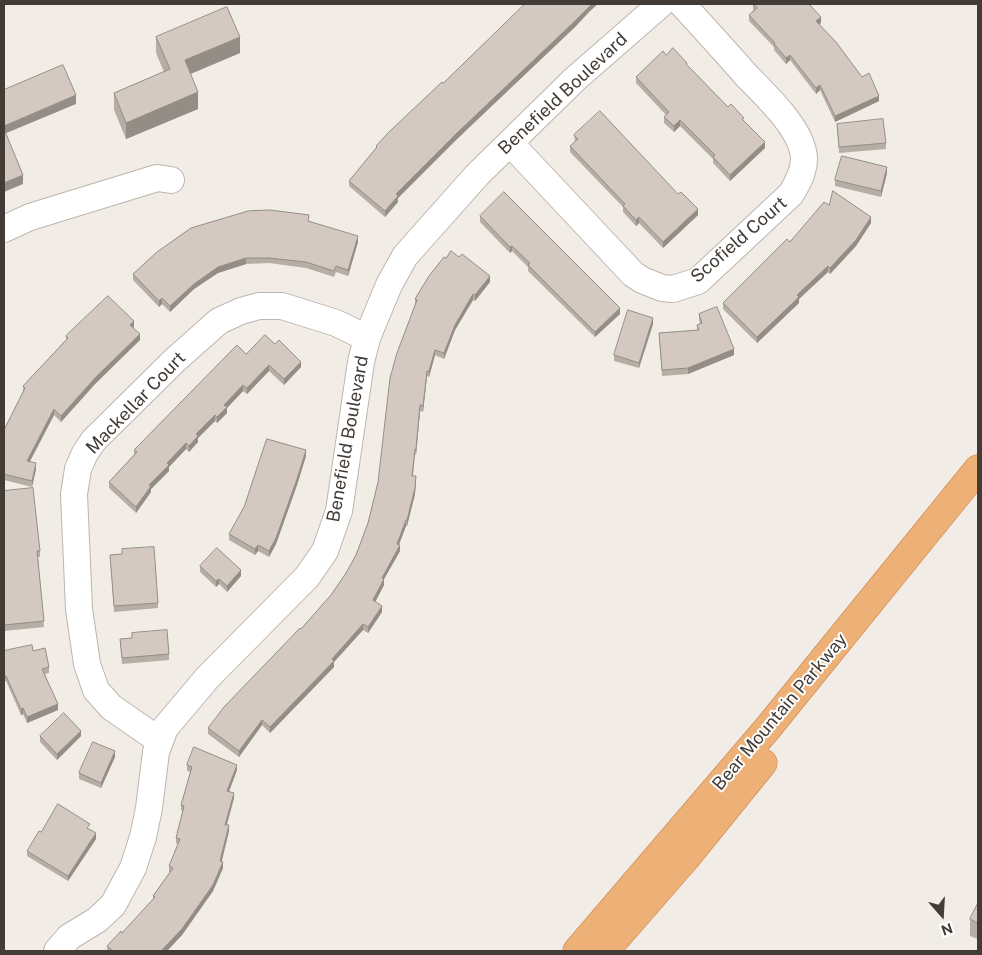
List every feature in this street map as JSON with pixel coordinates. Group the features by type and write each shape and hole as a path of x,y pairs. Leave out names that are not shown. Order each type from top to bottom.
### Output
{"highway":[{"name":"Bear Mountain Parkway","path":"577,951 767,729 978,469"},
{"name":"Bear Mountain Parkway","path":"604,951 686,858 978,499"}],"street":[{"name":"Benefield Boulevard","path":"57,951 69,937 97,920 113,905 133,868 143,837 149,808 156,752 165,728 208,677 307,577 325,551 339,511 360,362 367,338 389,285 405,256 477,175 575,79 661,4"},
{"name":"Scofield Court","path":"510,143 633,274 662,288 673,289 698,281 791,194 798,182 804,160 803,150 794,130 774,105 682,4"},
{"path":"4,229 30,217 157,178 171,180"},
{"name":"Mackellar Court","path":"160,741 111,707 96,690 87,664 79,609 74,494 78,469 85,453 94,440 175,360 219,321 241,310 259,306 282,306 336,322 367,338"}],"building":[{"path":"525,4 592,4 396,194 398,196 385,211 349,181 390,131"},
{"path":"753,4 809,4 821,17 816,21 836,42 862,77 869,73 879,96 835,116 820,85 816,88 790,55 786,58 749,15 757,8"},
{"path":"227,7 240,37 185,60 198,92 126,123 114,93 170,69 156,37"},
{"path":"673,48 728,107 731,104 744,118 742,119 765,142 730,175 713,157 715,155 680,120 674,126 664,117 669,112 636,77 663,51 666,55"},
{"path":"63,65 76,95 4,126 4,90"},
{"path":"600,111 678,194 681,192 698,209 663,242 639,217 636,220 623,206 625,204 570,146 578,139 574,135"},
{"path":"883,119 886,143 839,147 837,124"},
{"path":"4,129 23,175 4,183"},
{"path":"842,156 887,167 881,191 835,180"},
{"path":"833,191 871,217 856,240 830,268 828,266 797,295 799,297 757,337 723,303 787,239 790,242 824,202 829,205"},
{"path":"504,192 620,308 595,332 528,265 530,263 512,246 510,247 480,216"},
{"path":"270,210 309,215 308,221 358,236 348,270 336,266 334,271 306,262 269,258 246,258 218,267 194,284 170,306 162,298 159,301 133,274 157,252 191,228 248,211"},
{"path":"451,251 459,257 462,254 490,276 475,295 473,294 455,325 444,353 435,350 429,371 427,371 423,406 420,405 412,476 416,476 415,488 407,520 397,544 400,545 382,578 384,579 373,600 382,606 368,627 363,624 332,659 334,661 270,727 262,720 239,751 208,728 224,707 301,629 331,595 356,555 368,523 378,482 390,378 397,353 417,300 415,299 429,276"},
{"path":"108,296 134,321 130,325 140,334 96,377 61,416 54,409 27,461 36,463 32,481 4,474 4,430 25,388 23,386 68,338 66,336"},
{"path":"717,307 734,349 688,368 662,370 659,333 699,330 697,325 702,323 699,314"},
{"path":"628,310 653,318 639,363 614,355"},
{"path":"265,335 275,344 279,340 301,362 284,379 269,365 247,388 243,385 224,405 227,407 217,417 215,415 196,434 198,436 189,446 186,443 167,463 169,465 149,485 151,486 136,507 109,482 137,452 134,450 237,345 246,354"},
{"path":"267,439 306,450 276,538 269,551 258,545 255,549 229,534 244,507"},
{"path":"33,488 40,551 37,551 44,621 4,625 4,491"},
{"path":"154,547 158,603 114,606 110,555 122,554 122,549"},
{"path":"217,548 241,570 227,586 219,579 216,581 200,566"},
{"path":"167,630 169,654 122,658 120,639 132,638 132,633"},
{"path":"32,645 33,651 45,648 49,667 42,669 58,704 27,717 23,708 21,709 6,676 4,676 4,651"},
{"path":"64,713 81,731 57,754 40,736"},
{"path":"93,742 115,751 101,783 79,773"},
{"path":"194,747 237,765 227,791 234,793 225,825 229,825 220,861 223,862 213,885 182,929 161,951 113,951 107,946 121,931 122,933 155,897 153,896 173,868 169,866 180,839 176,838 184,806 181,805 192,767 187,765"},
{"path":"58,804 90,824 87,828 96,833 68,876 27,851"},
{"path":"978,903 978,923 970,919"}]}
